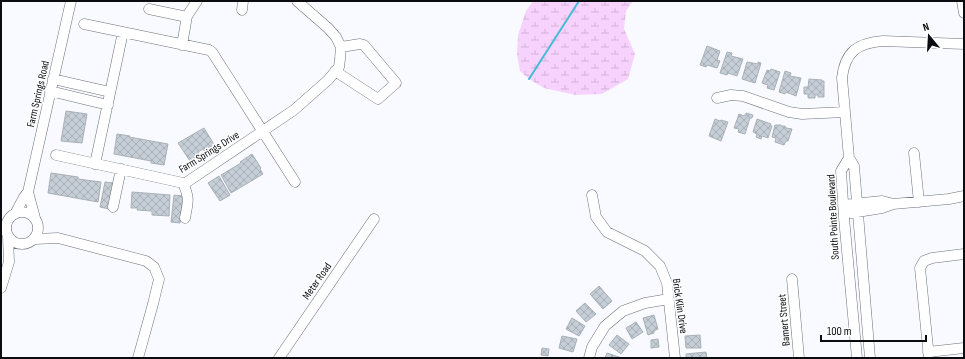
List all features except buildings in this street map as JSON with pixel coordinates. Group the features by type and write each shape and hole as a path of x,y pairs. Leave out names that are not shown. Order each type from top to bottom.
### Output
{"street":[{"name":"Farm Springs Road","path":"9,215 28,192 71,1"},
{"path":"182,45 187,17 197,1"},
{"path":"297,1 328,28 336,37 341,47 364,44 396,83 378,99 335,71"},
{"path":"962,1 964,13"},
{"path":"149,9 187,17"},
{"path":"84,24 210,50 294,182"},
{"path":"95,164 123,32"},
{"path":"870,358 854,166 849,158 842,78 844,67 848,57 854,50 861,45 871,42 883,41 964,44"},
{"name":"Farm Springs Drive","path":"56,155 183,183 187,182 294,110 328,80 339,67 341,47"},
{"path":"53,79 110,92"},
{"path":"50,91 108,105"},
{"path":"717,98 731,95 743,96 789,112 802,114 845,112"},
{"path":"914,153 919,202"},
{"name":"South Pointe Boulevard","path":"849,158 841,171 856,358"},
{"path":"113,207 121,169"},
{"path":"183,183 188,197 184,218"},
{"name":"Farm Springs Road","path":"28,192 37,221"},
{"name":"Brick Klin Drive","path":"592,196 596,218 607,232 645,251 660,266 667,283 675,358"},
{"path":"843,209 882,208 893,204 949,199 964,196"},
{"path":"9,262 5,233 9,215 20,212 31,214 37,221 58,238"},
{"name":"Meter Road","path":"279,358 374,219"},
{"path":"5,233 15,243 28,244 37,234 37,221"},
{"path":"34,239 58,238 146,261 154,267 159,279 154,304 138,358"},
{"path":"1,288 9,262 23,244"},
{"path":"964,254 932,258 924,261 920,268 928,355 964,348"},
{"name":"Bamert Street","path":"792,279 799,358"},
{"path":"589,358 592,347 605,326 623,311 645,303 669,299"}],"green space":[{"path":"533,1 633,1 626,11 624,29 635,54 628,79 602,94 575,95 544,88 529,79 520,71 517,55 518,35 526,11"}],"waterway":[{"path":"529,79 579,1"}]}
